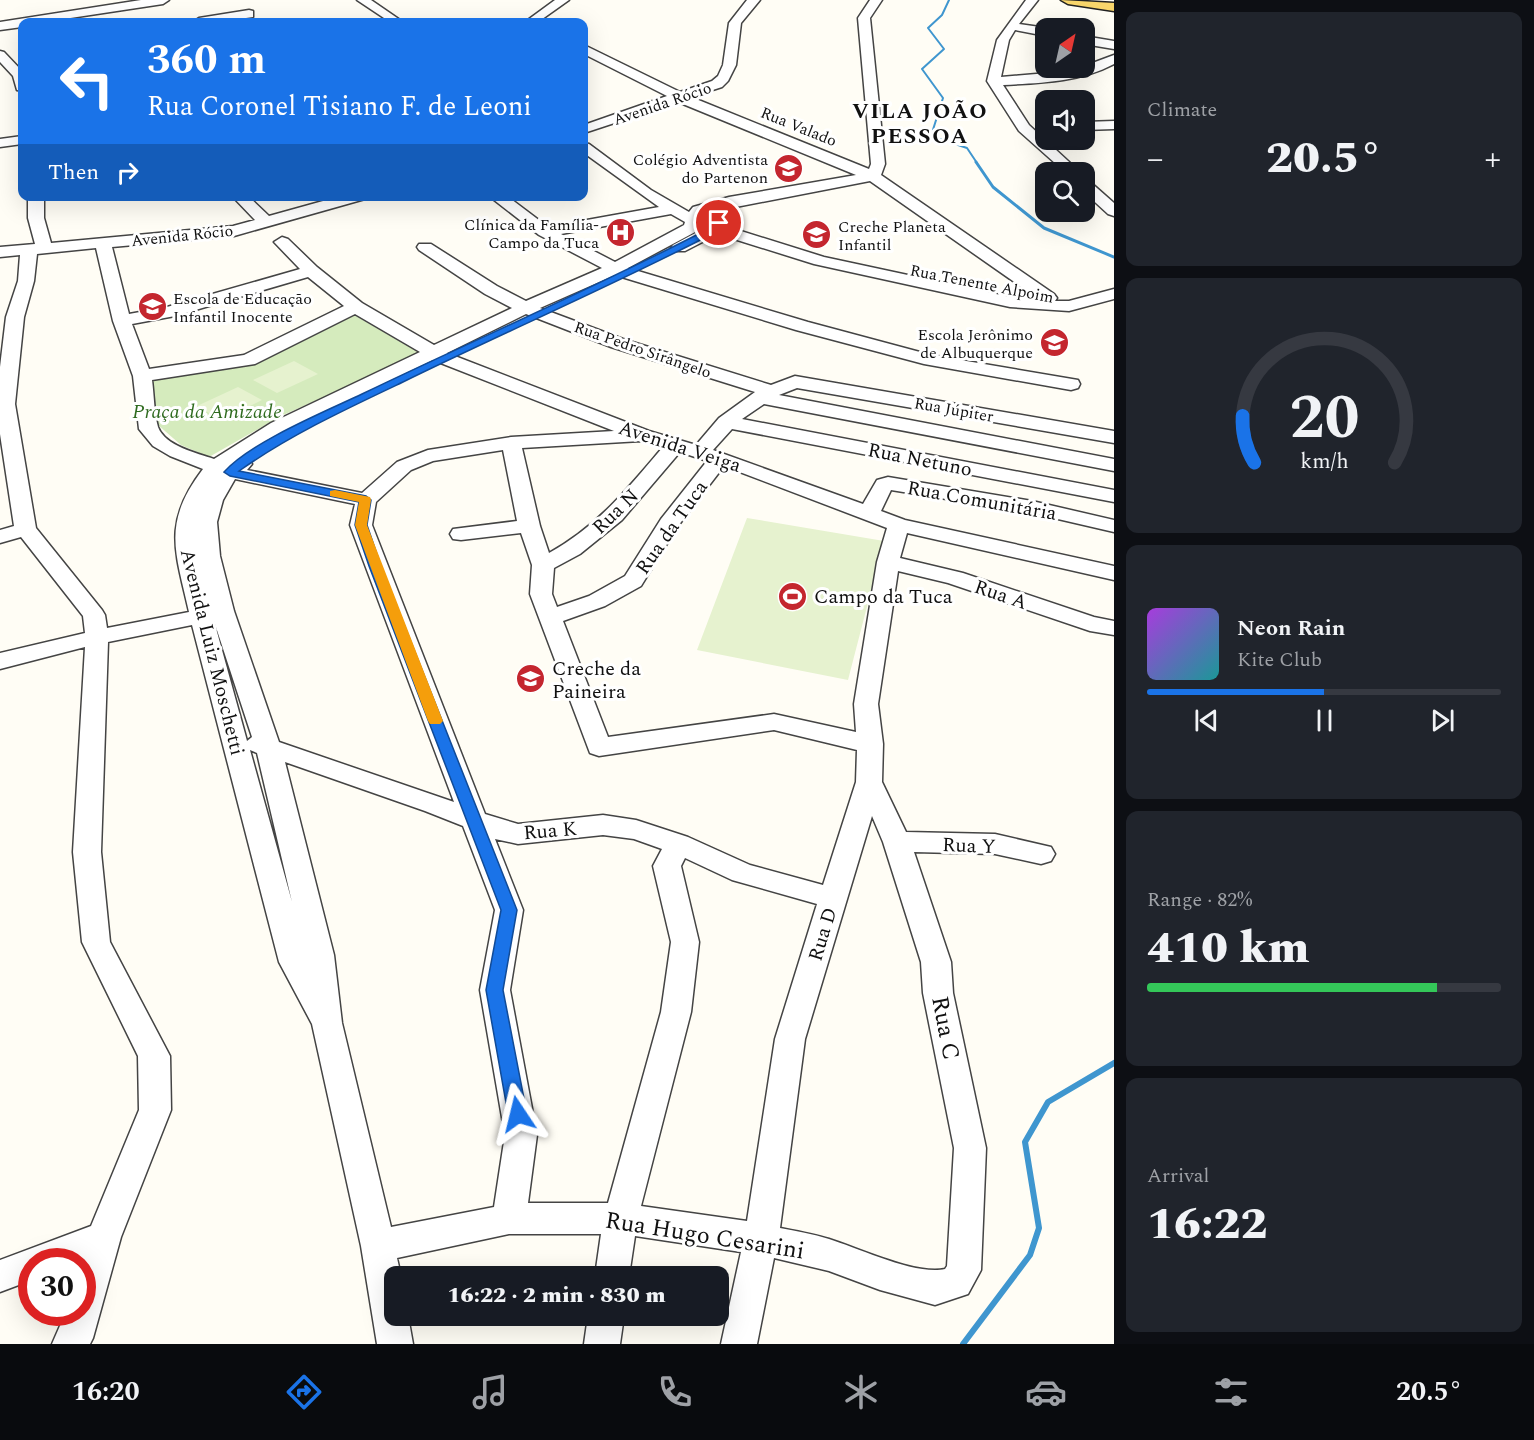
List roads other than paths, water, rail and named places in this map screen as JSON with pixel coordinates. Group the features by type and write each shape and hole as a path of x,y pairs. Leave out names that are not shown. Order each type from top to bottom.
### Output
{"main road":[{"path":"1068,0 1114,7"},
{"path":"1103,0 1114,2"}],"street":[{"path":"63,16 163,0"},
{"path":"230,0 253,18"},
{"path":"363,0 391,18"},
{"path":"537,18 563,0"},
{"name":"Avenida Rócio","path":"588,128 717,84 727,76 734,26 744,10 754,0"},
{"path":"696,216 729,202 873,176 878,164 864,18 876,0"},
{"path":"1032,0 1011,26 1004,40 994,81 1024,128 1062,162"},
{"path":"228,18 249,15"},
{"path":"0,26 18,24"},
{"path":"1011,26 1035,30"},
{"path":"1095,42 1114,45"},
{"name":"Rua Valado","path":"588,51 681,98 873,176 1048,298"},
{"path":"0,55 18,73"},
{"path":"994,81 1088,72 1114,59"},
{"path":"1095,126 1114,125"},
{"path":"1024,128 1035,128"},
{"path":"0,143 18,141"},
{"name":"Rua Tenente Alpoim","path":"588,150 672,209 820,261 1069,306 1108,296"},
{"name":"Rua Tenente Alpoim","path":"631,181 673,201 696,216"},
{"path":"1095,194 1114,211"},
{"path":"36,201 37,249 26,281 8,318 5,404 25,529 94,615 97,637 87,852 96,942 154,1056 155,1110 104,1237 80,1326 70,1344"},
{"path":"243,201 267,223"},
{"name":"Avenida Rócio","path":"0,252 234,231 343,201"},
{"path":"503,201 545,232 620,272 802,326 930,360 1071,384"},
{"path":"545,232 672,209"},
{"name":"Avenida Luiz Moschetti","path":"620,272 692,228 696,216"},
{"name":"Avenida Luiz Moschetti","path":"327,1023 294,962 235,738 212,614 206,522 222,470 437,356 718,224"},
{"path":"103,242 122,321 142,376 148,429 160,442 177,452 222,470 366,500"},
{"name":"Avenida Veiga","path":"282,242 311,271 356,307 437,356 642,435 710,455 899,525 1114,573"},
{"name":"Rua Pedro Sirângelo","path":"425,247 491,290 533,310 617,343 764,394"},
{"path":"122,321 168,312 311,271"},
{"name":"Rua Tenente Alpoim","path":"1014,297 1108,296"},
{"path":"142,376 249,360 356,307"},
{"name":"Rua Júpiter","path":"764,394 795,382 1114,437"},
{"path":"710,455 726,422 764,394"},
{"name":"Rua Netuno","path":"764,394 1114,465"},
{"name":"Rua Netuno","path":"726,422 1114,496"},
{"path":"509,1219 521,1135 495,990 509,910 361,525 366,500 404,466 428,456 511,443 642,435"},
{"path":"511,443 529,526 543,565 541,594 599,747 774,722 870,744"},
{"name":"Rua N","path":"543,565 572,549 615,516 676,444"},
{"name":"Rua da Tuca","path":"551,618 597,601 633,581 710,455"},
{"name":"Rua Comunitária","path":"869,514 884,484 888,483 1032,507 1114,526"},
{"name":"Rua D","path":"739,1344 761,1239 790,1039 869,782 870,744 866,704 888,562 899,525"},
{"path":"461,534 529,526"},
{"path":"0,537 25,529"},
{"name":"Rua A","path":"888,562 955,578 1090,624 1114,628"},
{"path":"0,661 97,637 212,614"},
{"name":"Avenida Luiz Moschetti","path":"212,614 268,746 320,955 327,1023 378,1246 395,1344"},
{"name":"Rua K","path":"235,738 268,746 501,831 518,834 603,825 636,830 678,844 742,873 833,898"},
{"name":"Rua C","path":"869,782 897,842 936,962 938,993 970,1148 964,1270 956,1282"},
{"name":"Rua Y","path":"897,842 995,844 1041,854"},
{"path":"614,1266 621,1218 676,1012 685,942 667,866 678,844"},
{"name":"Rua Hugo Cesarini","path":"378,1246 509,1219 621,1218 761,1239 829,1255 880,1274 935,1288 956,1282"},
{"path":"75,1248 104,1237"},
{"path":"0,1276 18,1269"},
{"path":"602,1344 605,1326"}],"waterway":[{"path":"949,0 942,15 928,28 944,49 922,69 943,98 931,136 967,148 977,163"},
{"path":"976,162 993,187 1044,228 1114,257"},
{"path":"963,1344 1030,1255 1039,1228 1025,1142 1048,1102 1114,1063"}],"place":[{"name":"Colégio Adventista do Partenon","path":"789,168"},
{"name":"Clínica da Família- Campo da Tuca","path":"620,233"},
{"name":"Creche Planeta Infantil","path":"817,235"},
{"name":"Escola de Educação Infantil Inocente","path":"152,307"},
{"name":"Escola Jerônimo de Albuquerque","path":"1054,343"},
{"name":"Campo da Tuca","path":"793,596"},
{"name":"Creche da Paineira","path":"531,679"}],"district":[{"name":"VILA JOÃO PESSOA","path":"920,122"}],"park label":[{"name":"Praça da Amizade","path":"207,411"}]}
